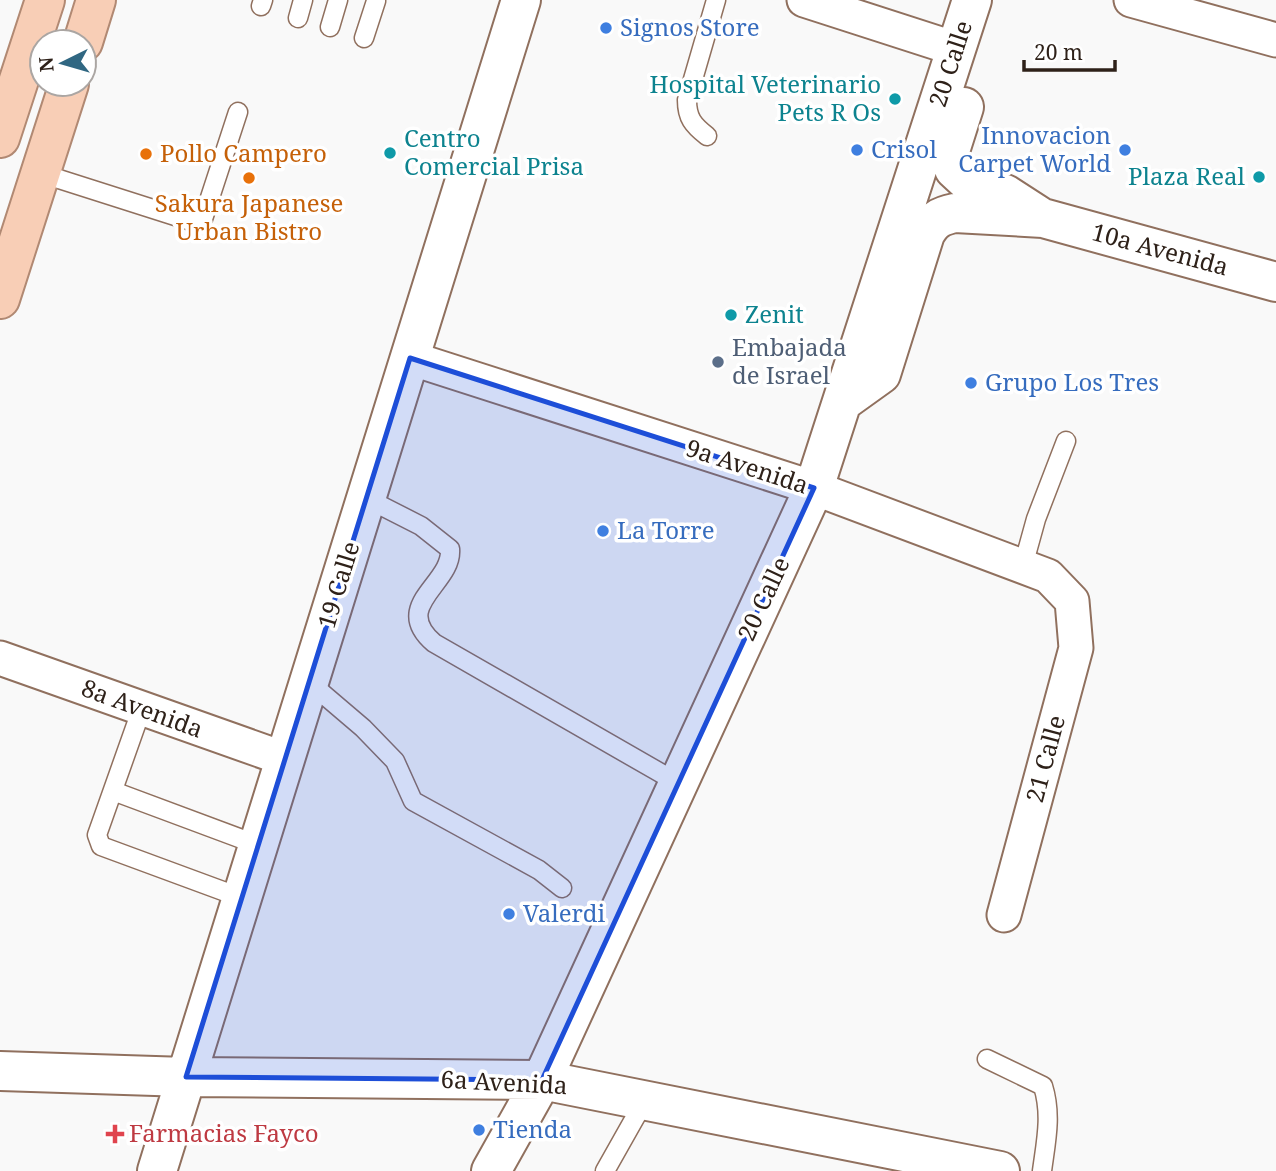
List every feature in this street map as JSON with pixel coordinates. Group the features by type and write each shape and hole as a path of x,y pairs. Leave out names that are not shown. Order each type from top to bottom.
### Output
{"highway":[{"path":"0,138 45,0"},
{"path":"87,28 96,0"},
{"path":"0,299 64,98"}],"street":[{"name":"19 Calle","path":"157,1171 521,0"},
{"path":"804,0 956,49"},
{"name":"20 Calle","path":"491,1171 542,1080 814,488 972,0"},
{"name":"10a Avenida","path":"988,0 988,29 950,151 954,169 960,177 1005,194 1043,218"},
{"path":"1131,0 1276,40"},
{"name":"10a Avenida","path":"842,402 881,374 925,234 932,222 942,216 955,213 1043,218 1276,282"},
{"name":"9a Avenida","path":"410,358 814,488 1048,576 1072,601"},
{"name":"21 Calle","path":"1004,915 1076,648 1072,601"},
{"name":"8a Avenida","path":"0,658 285,759"},
{"name":"6a Avenida","path":"0,1071 186,1077 542,1080 939,1165 1000,1171"}],"lane":[{"path":"330,27 338,0"},
{"path":"708,136 692,124 687,112 687,100 716,0"},
{"path":"364,37 376,1"},
{"path":"40,173 197,223 202,222 238,112"},
{"path":"1023,566 1036,519 1066,441"},
{"path":"366,498 421,526 450,549 447,564 424,598 418,614 423,633 435,643 678,783"},
{"path":"309,682 363,728 395,761 413,801 539,870 562,888"},
{"path":"142,708 97,835 101,846 242,898"},
{"path":"113,791 258,845"},
{"path":"987,1059 1043,1086 1049,1105 1049,1121 1042,1171"},
{"path":"605,1171 645,1100"}],"highlighted area":[{"path":"410,358 814,488 542,1080 186,1077"}],"place":[{"name":"Signos Store","path":"606,28"},
{"name":"Hospital Veterinario Pets R Os","path":"895,99"},
{"name":"Crisol","path":"857,150"},
{"name":"Innovacion Carpet World","path":"1125,150"},
{"name":"Centro Comercial Prisa","path":"390,153"},
{"name":"Pollo Campero","path":"146,154"},
{"name":"Plaza Real","path":"1259,177"},
{"name":"Sakura Japanese Urban Bistro","path":"249,178"},
{"name":"Zenit","path":"731,315"},
{"name":"Embajada de Israel","path":"718,362"},
{"name":"Grupo Los Tres","path":"971,383"},
{"name":"La Torre","path":"603,531"},
{"name":"Valerdi","path":"509,914"},
{"name":"Tienda","path":"479,1130"},
{"name":"Farmacias Fayco","path":"115,1134"}]}
